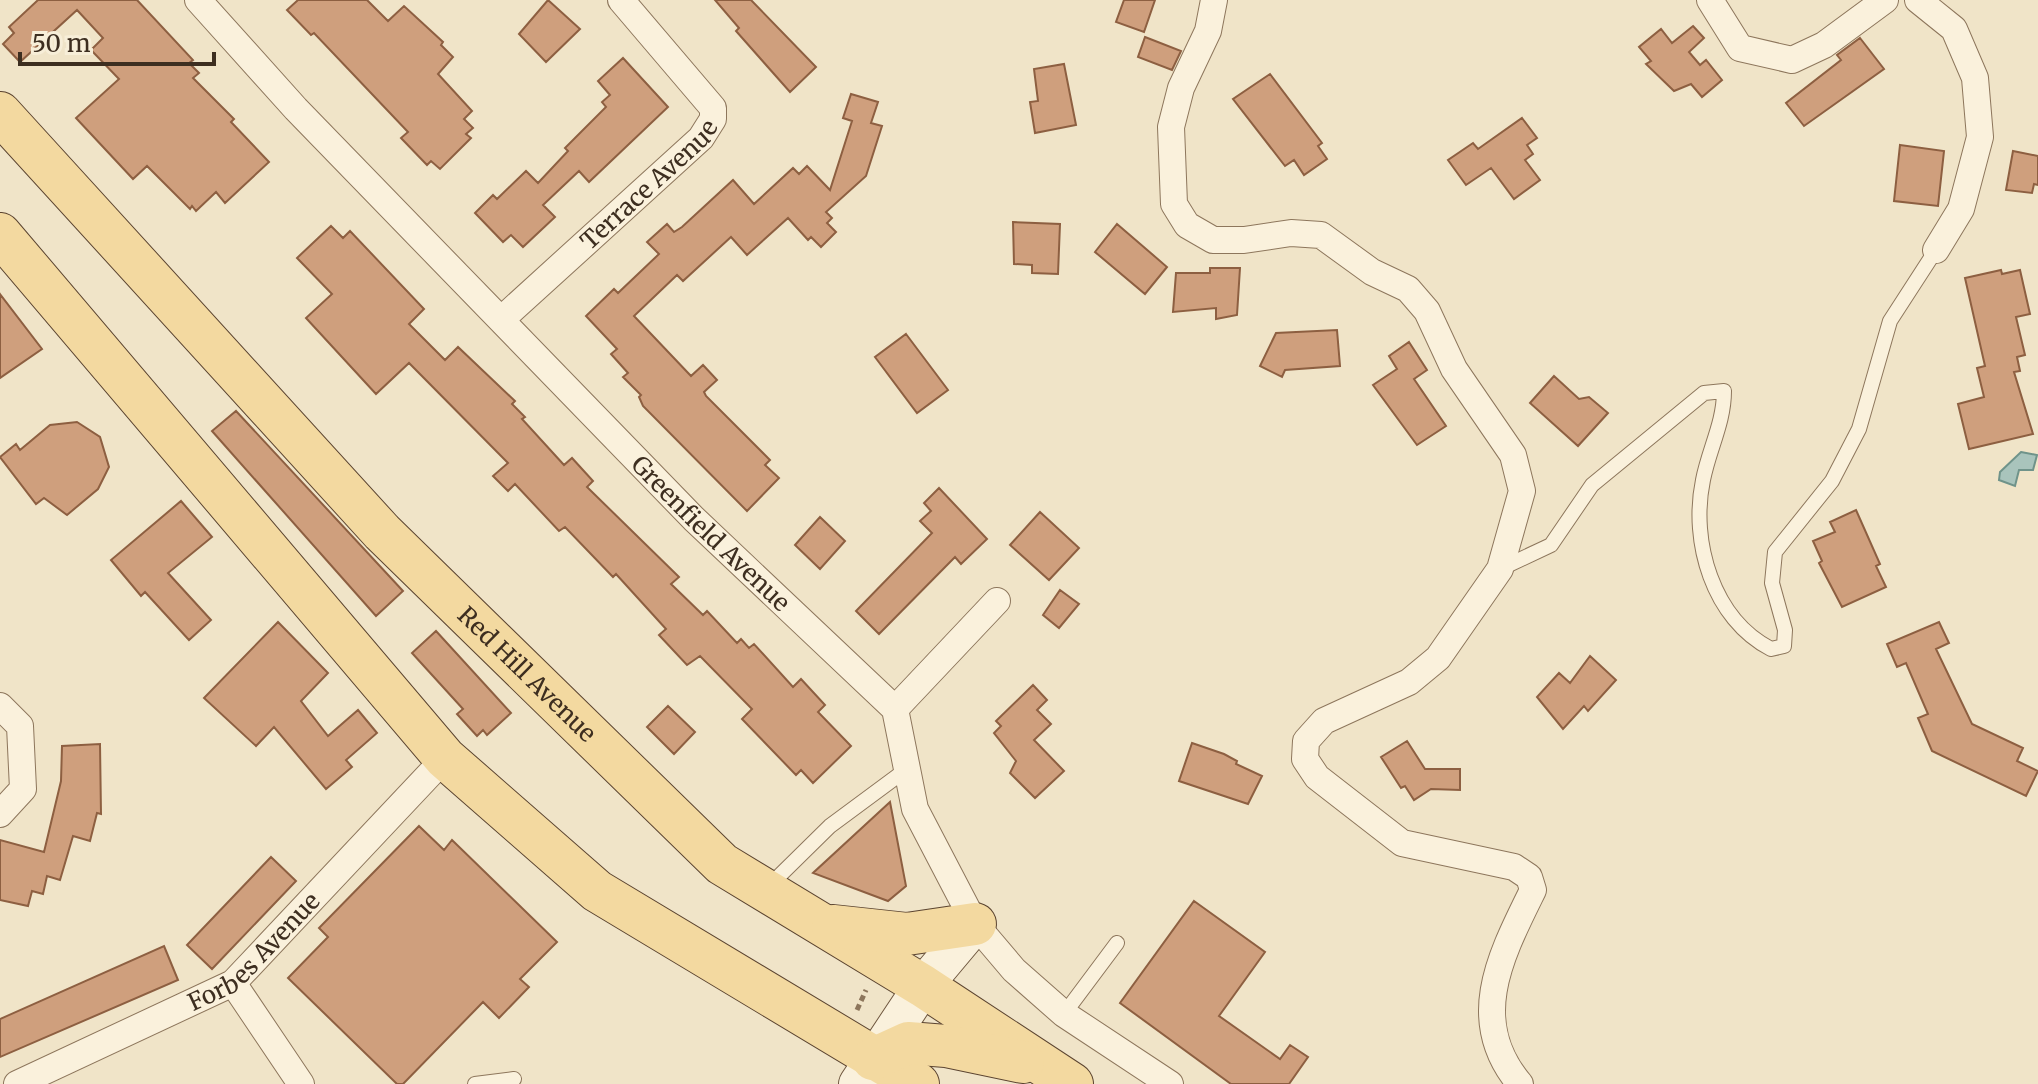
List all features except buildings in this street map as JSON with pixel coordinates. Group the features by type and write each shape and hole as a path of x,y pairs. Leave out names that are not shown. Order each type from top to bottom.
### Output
{"main road":[{"name":"Red Hill Avenue","path":"0,113 382,532 722,864 923,986 1058,1074"},
{"path":"1,235 445,758 597,891 866,1072 918,1084"},
{"path":"822,925 907,934 975,924"},
{"path":"866,1072 908,1043 946,1046 1058,1074"}],"street":[{"name":"Greenfield Avenue","path":"198,0 296,109 503,318 694,519 895,709"},
{"name":"Terrace Avenue","path":"503,318 701,138 713,119 713,108 621,0"},
{"path":"1214,0 1208,31 1181,88 1171,127 1174,204 1187,225 1213,240 1244,240 1291,233 1321,235 1372,272 1408,289 1427,311 1454,369 1513,455 1522,491 1500,569 1438,658 1409,682 1324,721 1306,741 1305,759 1317,777 1402,843 1514,867 1529,877 1533,890 1510,932 1496,974 1490,1017 1500,1059 1520,1084"},
{"path":"1710,0 1740,48 1792,60 1824,45 1885,0"},
{"path":"1918,0 1954,29 1975,78 1980,137 1961,209 1936,250"},
{"path":"997,601 895,709 915,809 975,924 1014,970 1064,1014 1170,1084"},
{"path":"0,706 20,726 23,789 0,814"},
{"name":"Forbes Avenue","path":"17,1084 233,983 445,758"},
{"path":"866,1072 923,986 975,924"},
{"path":"233,983 299,1080"}],"lane":[{"path":"1500,569 1551,545 1592,485 1704,393 1724,391 1724,411 1703,478 1698,514 1707,569 1727,611 1753,640 1771,649 1784,646 1785,630 1772,583 1775,552 1832,481 1859,429 1890,321 1936,250"},
{"path":"765,890 830,826 907,769"},
{"path":"1064,1014 1117,943"},
{"path":"475,1084 514,1079"}],"path":[{"path":"855,1015 872,977"}],"water":[{"path":"2021,452 2037,455 2033,470 2019,470 2015,486 1999,480 2000,472"}]}
